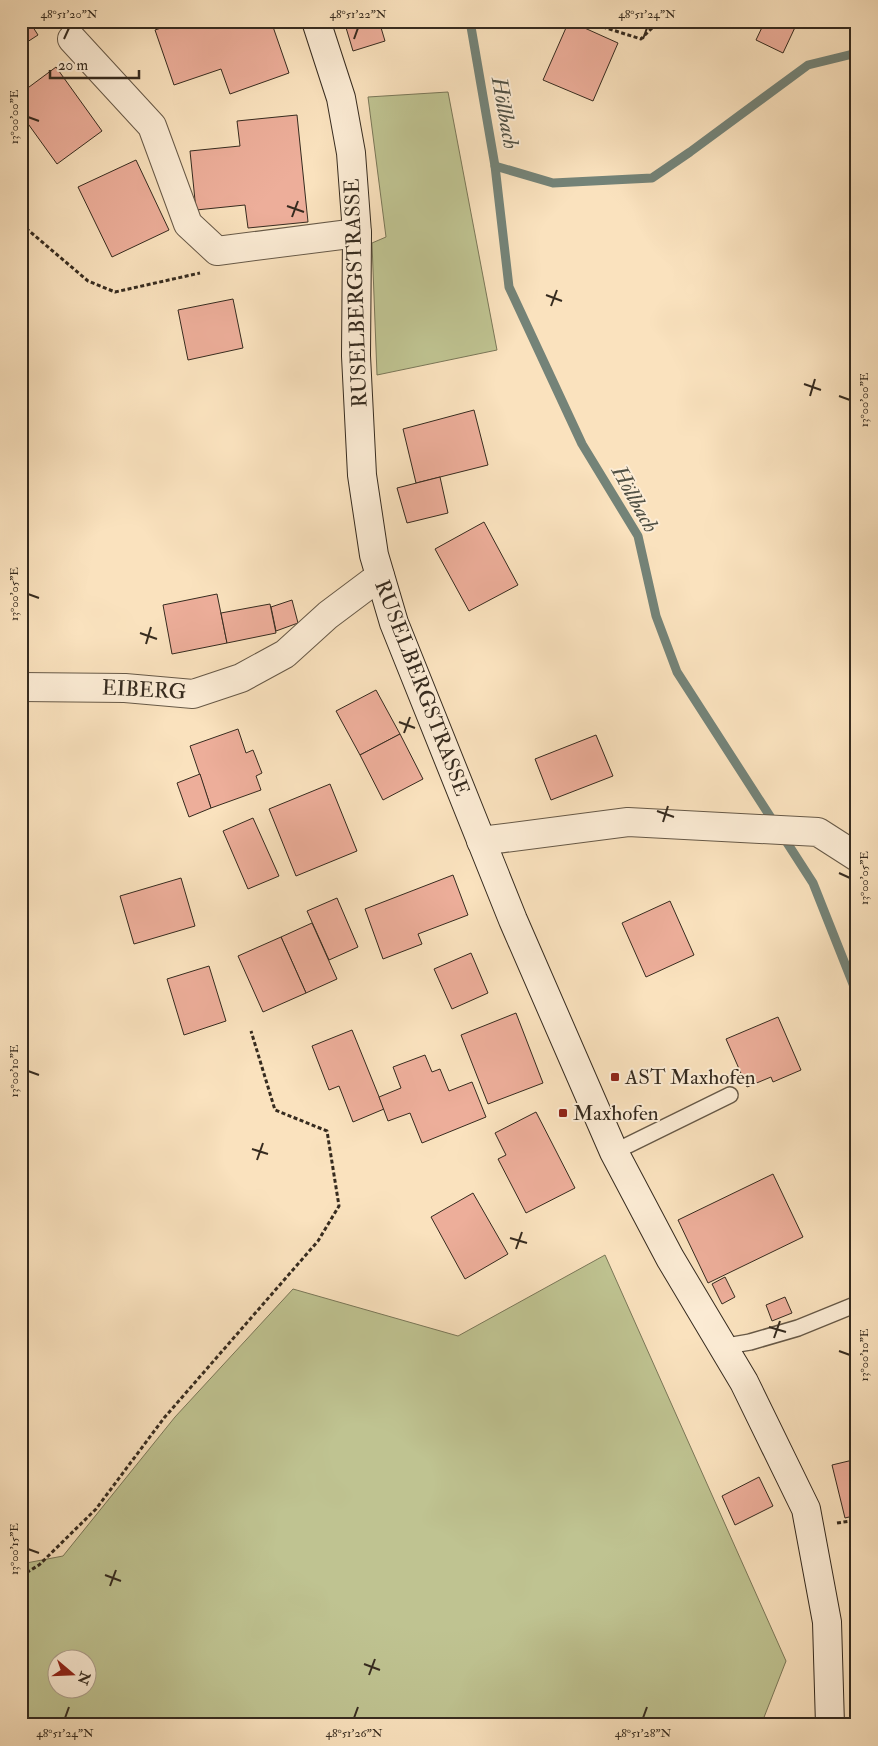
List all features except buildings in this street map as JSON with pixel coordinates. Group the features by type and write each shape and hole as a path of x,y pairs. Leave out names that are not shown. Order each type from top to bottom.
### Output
{"main road":[{"name":"RUSELBERGSTRASSE","path":"316,21 341,98 352,153 357,233 356,356 362,475 374,555 394,623 552,1012 614,1152 670,1258 744,1382 806,1509 827,1622 830,1725"},
{"path":"72,40 152,126 188,224 217,251 357,233"},
{"name":"EIBERG","path":"21,687 125,688 193,694 241,678 285,654 328,615 380,576"},
{"path":"481,841 628,822 818,832 857,857"}],"lane":[{"path":"614,1152 730,1095"},
{"path":"722,1347 750,1342 798,1328 857,1304"}],"path":[{"path":"584,21 640,39 659,21"},
{"path":"21,224 88,281 115,292 199,274 217,251"},
{"path":"21,1576 39,1565 96,1509 164,1418 318,1241 339,1206 326,1131 275,1110 251,1031"}],"green space":[{"path":"448,92 497,350 377,375 372,243 386,237 368,97"},
{"path":"605,1255 786,1661 761,1725 21,1725 21,1564 63,1556 175,1417 293,1289 458,1336"}],"waterway":[{"name":"Höllbach","path":"470,21 495,166 509,287 582,444 638,536 656,616 677,672 813,883 857,994"},
{"path":"495,166 553,183 652,178 808,65 857,53"}],"place":[{"name":"AST Maxhofen","path":"615,1077"},
{"name":"Maxhofen","path":"563,1113"}]}
